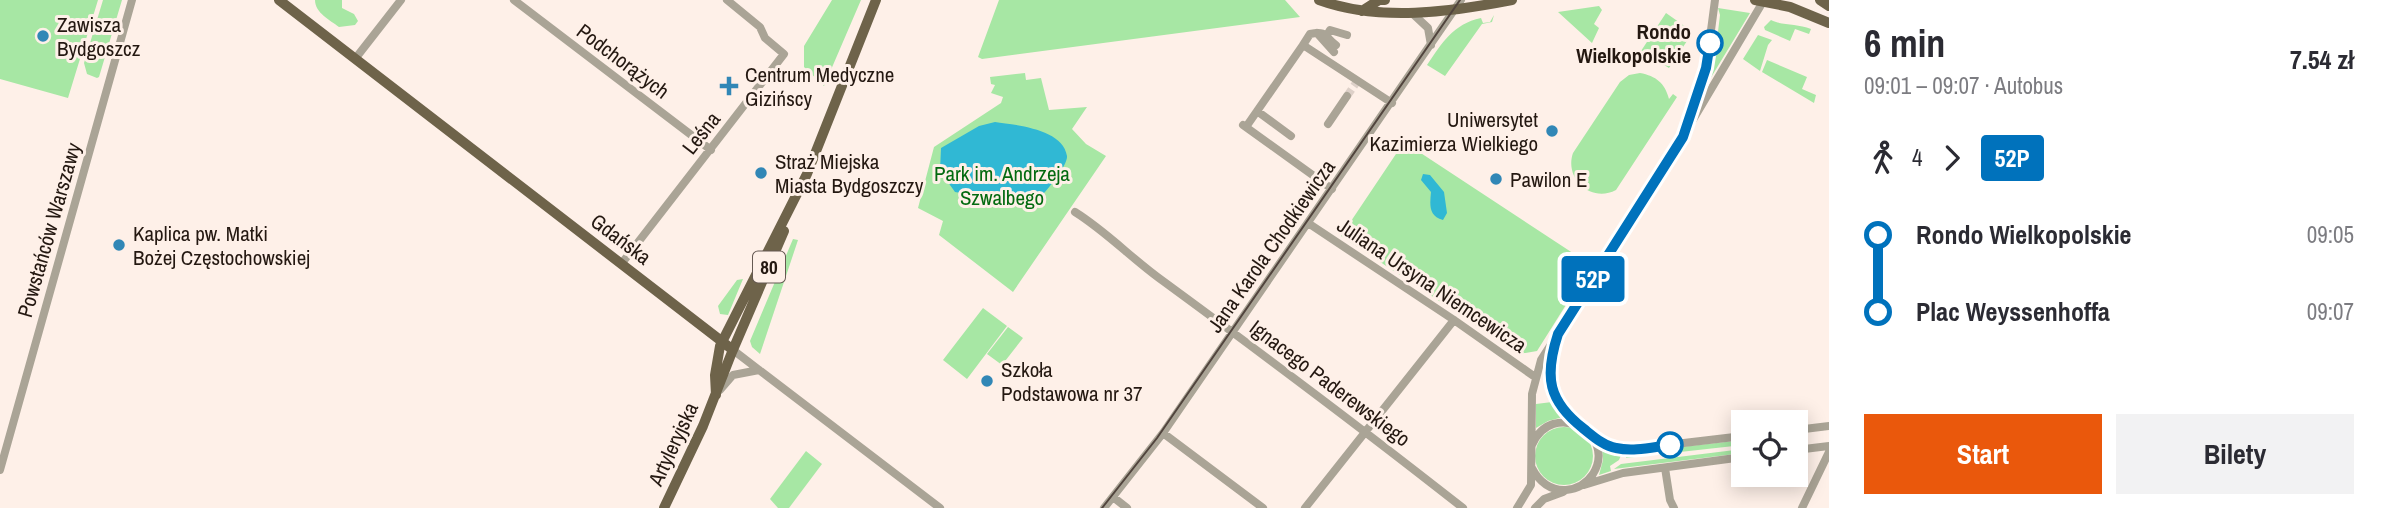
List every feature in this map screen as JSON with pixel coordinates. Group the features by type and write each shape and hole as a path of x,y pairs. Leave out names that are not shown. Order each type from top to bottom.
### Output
{"main road":[{"name":"Gdańska","path":"279,0 733,350"},
{"name":"80","path":"733,350 876,0"},
{"path":"1319,0 1362,11 1409,12 1459,4 1512,0"},
{"path":"1362,11 1379,0 1385,0"},
{"path":"1820,0 1829,6"},
{"path":"1761,1 1790,7 1829,23"},
{"name":"80","path":"721,342 803,183"},
{"path":"699,323 716,326 731,323"},
{"name":"Artyleryjska","path":"716,396 715,375 721,342"},
{"name":"Artyleryjska","path":"664,508 716,396 733,350"}],"street":[{"name":"Powstańców Warszawy","path":"0,470 132,0"},
{"path":"355,59 401,0"},
{"name":"Podchorążych","path":"514,0 711,150"},
{"name":"Leśna","path":"622,263 784,54 765,38 760,27 727,0"},
{"path":"1683,137 1706,68 1715,0"},
{"path":"1517,508 1530,489 1532,394 1541,360 1683,137 1761,1"},
{"name":"Jana Karola Chodkiewicza","path":"1104,508 1163,433 1459,4"},
{"path":"1409,12 1427,26 1431,46"},
{"path":"1327,35 1330,30 1346,35"},
{"path":"1317,33 1335,49 1327,35 1317,33 1310,34 1244,126 1332,189"},
{"path":"1303,45 1392,103"},
{"path":"1328,124 1347,96"},
{"path":"1257,111 1291,136"},
{"name":"Ignacego Paderewskiego","path":"1075,212 1463,508"},
{"name":"Juliana Ursyna Niemcewicza","path":"1308,223 1535,377"},
{"path":"1305,508 1454,320"},
{"path":"1558,334 1550,357 1552,389 1565,412 1586,431 1597,447 1597,464 1592,475 1581,486"},
{"name":"Gdańska","path":"733,350 940,508"},
{"path":"716,396 733,375 759,370"},
{"path":"1531,447 1541,431 1554,424 1567,422 1613,447 1633,449 1731,437"},
{"path":"1808,429 1829,426"},
{"path":"1163,433 1263,508"},
{"path":"1808,449 1829,446"},
{"path":"1802,508 1829,452"},
{"path":"1535,508 1544,499 1614,475 1731,459"},
{"path":"1531,466 1538,478 1548,487 1569,490"},
{"path":"1665,468 1670,500 1674,508"},
{"path":"1113,497 1126,508"}],"green space":[{"name":"Zawisza Bydgoszcz","path":"0,0 98,0 68,98 0,79"},
{"path":"103,0 122,0 97,78 87,74 84,63"},
{"path":"315,0 342,0 342,8 354,14 358,21 355,25 339,27 320,12"},
{"path":"832,0 861,0 824,86 804,67 804,46"},
{"path":"999,0 1285,0 1300,17 982,59 978,57"},
{"path":"1599,6 1602,10 1594,24 1599,28 1592,43 1558,12"},
{"path":"1718,8 1750,13 1707,84 1717,40 1720,15"},
{"path":"1666,13 1693,32 1669,68 1641,51"},
{"path":"1494,15 1492,22 1482,24 1445,76 1427,65 1443,42 1456,30 1481,18 1483,23 1490,22"},
{"path":"1771,20 1811,29 1809,34 1795,29 1790,41 1765,30 1764,27"},
{"path":"1758,35 1772,40 1760,71 1743,59"},
{"path":"1767,60 1807,77 1802,89 1816,95 1814,103 1762,72"},
{"name":"Park im. Andrzeja Szwalbego","path":"1025,73 1026,80 1041,78 1049,110 1087,107 1072,129 1086,144 1106,156 1013,292 939,235 943,221 918,208 934,147 1001,103 1003,97 991,93 995,85 991,84 990,77"},
{"path":"1640,73 1659,81 1669,99 1673,94 1677,97 1616,190 1607,193 1589,191 1576,180 1572,172 1573,153 1620,82 1629,75"},
{"path":"1404,142 1591,265 1537,351 1519,354 1341,236"},
{"path":"793,239 798,240 760,354 750,341"},
{"path":"743,279 728,315 720,314 718,306 737,280"},
{"path":"983,308 1007,326 967,379 943,360"},
{"path":"1008,327 1023,338 1002,365 987,354"},
{"path":"1552,402 1563,417 1536,428 1536,404"},
{"path":"1564,427 1575,429 1588,440 1593,456 1591,467 1580,480 1564,485 1553,483 1540,472 1535,456 1537,445 1548,432"},
{"path":"1731,441 1731,446 1626,458 1627,453"},
{"path":"1602,447 1622,453 1619,460 1610,466 1611,471 1599,475 1603,460"},
{"path":"1731,450 1731,454 1614,469 1621,464"},
{"path":"806,451 822,464 789,508 778,508 770,499"}],"water":[{"path":"995,122 1037,130 1048,134 1064,147 1067,160 1043,194 1010,199 955,192 940,171 941,148 979,126"},
{"path":"1423,174 1430,175 1444,192 1447,213 1443,220 1432,213 1431,192 1421,180"}],"tunnel":[{"path":"1347,96 1356,83"}],"tram line":[{"path":"1102,508 1157,438 1460,0"}],"bus line":[{"name":"52P","path":"1670,445 1624,449 1613,447 1593,436 1561,408 1556,399 1549,372 1550,357 1558,334 1683,137 1706,68 1710,43"}],"place":[{"name":"Zawisza Bydgoszcz","path":"43,36"},
{"name":"Rondo Wielkopolskie","path":"1710,43"},
{"name":"Centrum Medyczne Gizińscy","path":"729,86"},
{"name":"Uniwersytet Kazimierza Wielkiego","path":"1552,131"},
{"name":"Straż Miejska Miasta Bydgoszczy","path":"761,173"},
{"name":"Pawilon E","path":"1496,179"},
{"name":"Kaplica pw. Matki Bożej Częstochowskiej","path":"119,245"},
{"name":"Szkoła Podstawowa nr 37","path":"987,381"}]}
